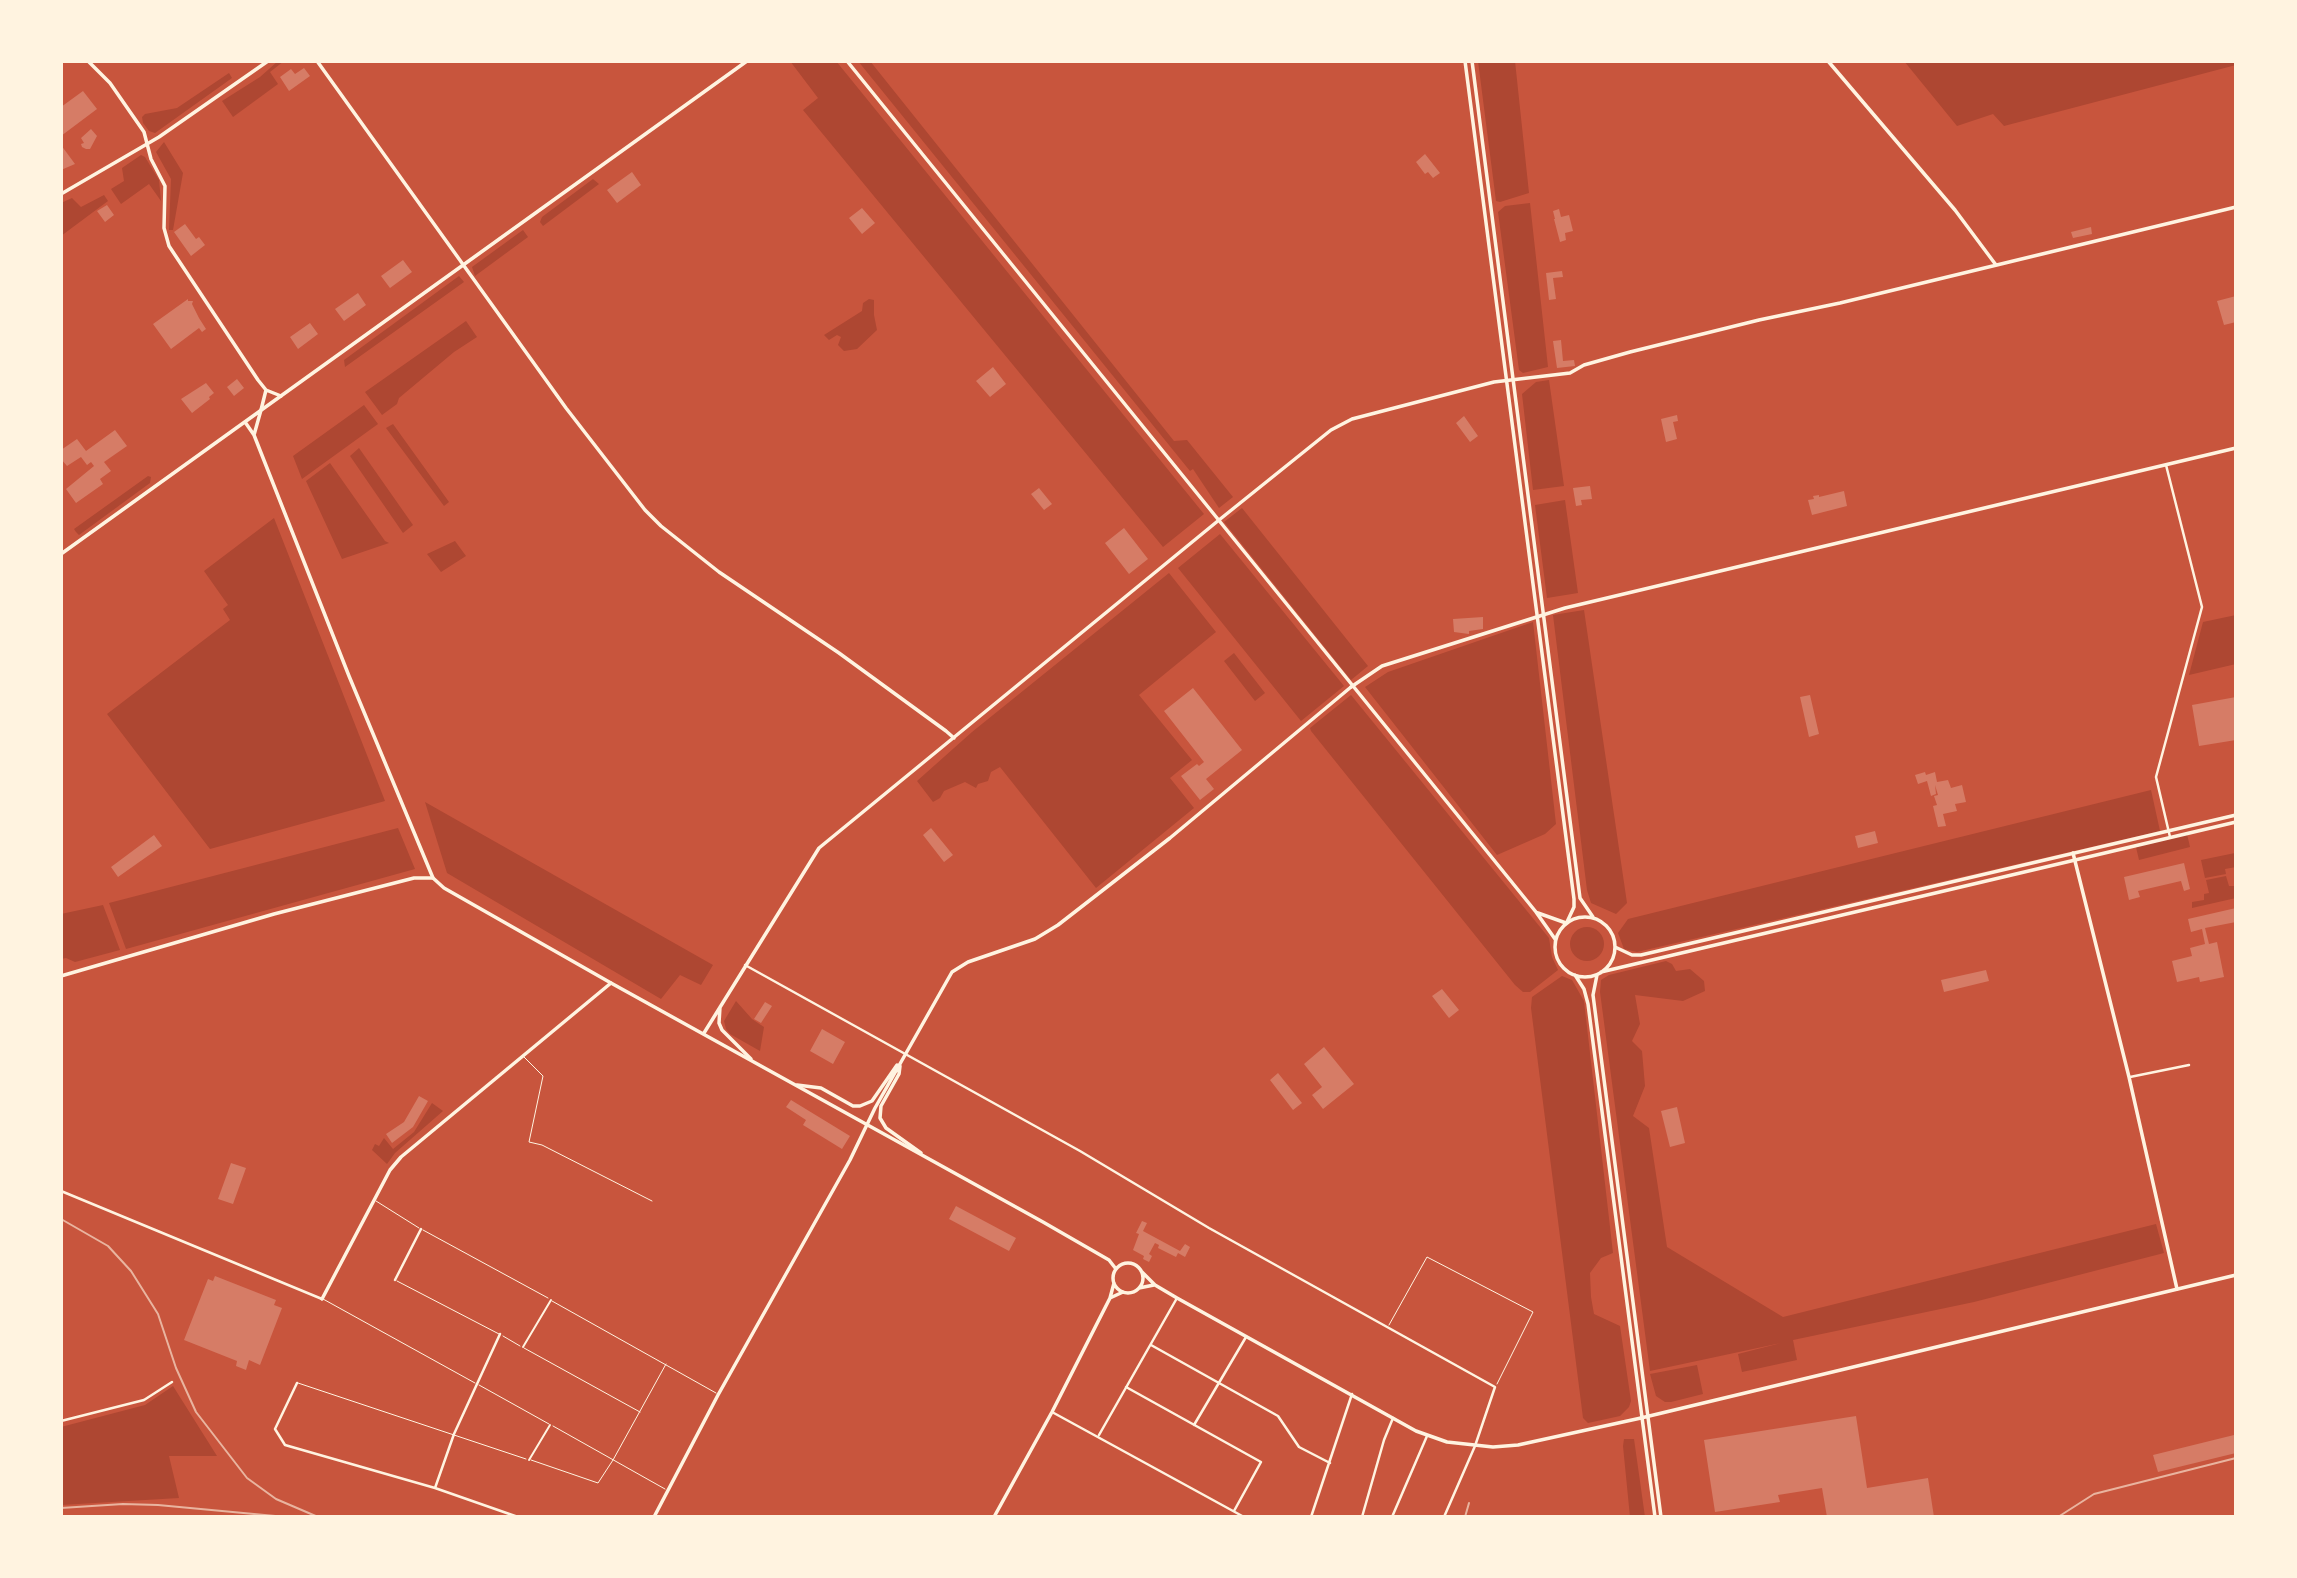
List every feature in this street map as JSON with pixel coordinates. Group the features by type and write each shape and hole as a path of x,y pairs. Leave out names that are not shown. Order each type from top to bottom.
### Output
{"main road":[{"path":"88,61 110,83 141,125 165,186 165,237 266,390 281,396"},
{"path":"61,194 147,144 268,61"},
{"path":"317,61 566,408 622,482 661,526 719,572 838,653 954,738"},
{"path":"61,554 747,61"},
{"path":"847,61 1536,912 1555,939 1560,964 1575,975 1584,989 1655,1517"},
{"path":"1465,61 1574,899 1574,907 1567,922 1555,939"},
{"path":"1472,61 1580,898 1593,918"},
{"path":"1828,61 1955,210 1997,265"},
{"path":"704,1033 818,848 1219,520 1342,423 1505,380 1570,373 1584,365 1630,352 2236,207"},
{"path":"254,435 266,390"},
{"path":"245,422 254,435 410,827 433,878 444,888 1109,1260 1129,1264 1155,1285 1177,1298 1427,1436 1447,1443 1475,1446 1534,1443 2236,1275"},
{"path":"654,1517 718,1395 850,1160 866,1124 955,969 968,961 1035,939 1058,925 1170,838 1352,687 1382,666 1542,614 2236,449"},
{"path":"1615,947 1632,955 1642,956 2236,815"},
{"path":"1575,975 1583,977 2236,822"},
{"path":"2073,853 2129,1077 2177,1289"},
{"path":"61,976 414,878 433,878"},
{"path":"1536,912 1547,918 1567,922 1584,916 1593,918 1610,929 1615,947 1611,962 1599,973 1593,990 1594,1003 1661,1517"},
{"path":"322,1298 390,1170 401,1157 611,983"},
{"path":"721,1004 719,1019 722,1030 751,1059"},
{"path":"797,1085 821,1088 853,1106 867,1105 901,1061"},
{"path":"901,1061 899,1074 881,1106 880,1118 886,1128 923,1155"},
{"path":"994,1517 1052,1412 1110,1298 1116,1269 1109,1260"},
{"path":"1116,1269 1129,1264"},
{"path":"1139,1289 1143,1280 1141,1271"},
{"path":"1114,1283 1123,1292"},
{"path":"1110,1298 1123,1292 1132,1293 1155,1285"}],"street":[{"path":"2166,465 2202,607 2202,616 2157,777 2170,837"},
{"path":"745,965 1080,1151 1209,1228 1495,1387 1475,1446 1444,1517"},
{"path":"2129,1077 2189,1065"},
{"path":"61,1191 322,1298"},
{"path":"395,1280 421,1229"},
{"path":"1099,1436 1177,1298"},
{"path":"523,1347 551,1300"},
{"path":"435,1489 454,1434 500,1334"},
{"path":"1194,1425 1246,1336"},
{"path":"1151,1345 1278,1416 1299,1447 1330,1463"},
{"path":"61,1421 144,1400 172,1382"},
{"path":"297,1383 275,1429 285,1445 519,1517"},
{"path":"1126,1387 1261,1462 1234,1511"},
{"path":"1311,1517 1352,1394"},
{"path":"1052,1412 1244,1517"},
{"path":"1362,1517 1393,1418"},
{"path":"529,1460 550,1425"},
{"path":"1392,1517 1427,1436"}],"lane":[{"path":"523,1056 543,1076 529,1142 542,1145 652,1201"},
{"path":"374,1200 718,1395"},
{"path":"1388,1327 1426,1256 1533,1312 1495,1387"},
{"path":"395,1280 500,1334 640,1412"},
{"path":"322,1298 667,1490"},
{"path":"297,1383 597,1483 613,1460 666,1364"}],"shaded area":[{"path":"278,61 284,61 270,72 278,84 233,117 222,101 260,77"},
{"path":"790,61 836,61 1204,514 1163,547 803,110 818,98"},
{"path":"858,61 870,61 1174,441 1187,440 1233,497 1219,508 1193,469 1190,471"},
{"path":"1478,61 1515,61 1529,193 1500,202 1496,201"},
{"path":"1904,61 2236,61 2236,65 2004,126 1993,114 1957,126"},
{"path":"229,73 232,78 155,133 149,131 143,123 142,117 145,114 177,108"},
{"path":"164,142 183,173 173,230 169,230 171,179 156,152"},
{"path":"141,155 159,180 161,201 149,184 121,204 111,189 124,181 122,168"},
{"path":"593,179 599,184 543,226 540,222 542,217"},
{"path":"104,195 108,201 61,236 61,203 72,198 81,207"},
{"path":"1530,203 1548,367 1523,373 1519,370 1498,212 1505,206"},
{"path":"523,230 528,237 475,276 472,267"},
{"path":"459,276 464,282 345,367 344,360"},
{"path":"869,299 874,300 877,330 857,349 844,351 838,345 841,337 837,335 829,340 824,335 862,311 863,303"},
{"path":"466,321 477,337 454,352 382,415 365,392"},
{"path":"1549,380 1564,486 1533,490 1522,394 1536,382"},
{"path":"364,405 378,424 302,479 293,456"},
{"path":"393,424 449,502 444,506 386,428"},
{"path":"359,448 413,525 403,533 350,456"},
{"path":"330,463 389,543 342,559 306,481"},
{"path":"148,476 151,477 150,483 79,535 76,532 74,529"},
{"path":"1565,500 1578,593 1547,598 1535,505"},
{"path":"1242,508 1368,666 1351,680 1224,522"},
{"path":"274,518 385,801 210,849 107,714 230,620 223,609 228,605 204,571"},
{"path":"1220,534 1344,686 1301,721 1178,568"},
{"path":"455,541 466,556 441,572 427,554"},
{"path":"1169,573 1216,632 1139,695 1192,760 1170,778 1194,808 1096,888 1000,767 991,772 988,781 978,784 976,788 965,782 944,791 940,798 933,802 917,781 972,732"},
{"path":"1584,610 1627,903 1616,914 1591,903 1587,890 1553,615"},
{"path":"2236,615 2236,664 2189,675 2203,622"},
{"path":"1533,622 1556,824 1545,834 1497,855 1365,687 1388,672"},
{"path":"1234,653 1265,693 1255,701 1224,661"},
{"path":"1351,695 1549,938 1552,957 1558,970 1530,992 1523,992 1515,985 1311,731 1310,728"},
{"path":"2151,790 2160,831 1637,952 1624,949 1618,933 1628,919"},
{"path":"425,802 713,965 701,985 680,975 661,999 447,873"},
{"path":"398,828 415,869 126,949 109,903"},
{"path":"2187,834 2190,847 2139,860 2136,847"},
{"path":"2235,853 2236,867 2225,869 2226,874 2205,878 2201,860"},
{"path":"2226,876 2229,886 2236,886 2236,898 2192,908 2192,902 2204,900 2204,894 2209,893 2206,880"},
{"path":"103,905 120,950 75,962 61,959 61,914"},
{"path":"1587,927 1599,932 1604,944 1599,956 1587,961 1575,956 1570,944 1575,932"},
{"path":"1666,961 1672,964 1676,971 1690,969 1704,981 1705,991 1683,1001 1635,995 1640,1024 1632,1041 1642,1051 1645,1086 1633,1116 1649,1128 1667,1247 1783,1317 2156,1224 2164,1253 1974,1302 1793,1340 1797,1360 1742,1372 1738,1354 1781,1343 1650,1371 1600,992 1601,980 1609,975"},
{"path":"1562,976 1572,980 1584,1001 1613,1253 1601,1258 1590,1273 1591,1297 1594,1314 1620,1326 1631,1401 1620,1416 1588,1423 1583,1418 1531,1008 1532,997"},
{"path":"736,1001 752,1019 764,1027 760,1051 726,1029 724,1021"},
{"path":"432,1103 443,1111 395,1153 387,1164 372,1150 375,1144 379,1146 384,1138 393,1149 414,1132"},
{"path":"1697,1365 1703,1394 1671,1402 1665,1402 1656,1396 1650,1374"},
{"path":"173,1386 217,1456 169,1456 179,1498 61,1505 61,1427 145,1405"},
{"path":"1624,1439 1634,1439 1645,1517 1630,1517"}],"building":[{"path":"304,68 310,76 289,91 280,77 291,69 295,74"},
{"path":"83,91 97,109 61,136 61,107"},
{"path":"91,129 97,136 90,149 86,149 82,147 81,144 84,143 81,138"},
{"path":"61,145 75,164 61,170"},
{"path":"1425,154 1440,173 1433,178 1428,172 1425,174 1416,162"},
{"path":"632,172 641,185 617,203 607,190"},
{"path":"107,205 114,215 105,222 97,211"},
{"path":"862,208 875,223 862,234 849,218"},
{"path":"1559,209 1561,217 1569,215 1573,231 1565,233 1566,240 1560,242 1553,211"},
{"path":"185,224 196,239 199,237 205,245 191,256 174,232"},
{"path":"2091,227 2092,234 2073,238 2071,232"},
{"path":"403,260 412,272 390,288 381,276"},
{"path":"1562,271 1563,277 1553,278 1556,299 1549,300 1546,273"},
{"path":"358,293 366,305 344,321 335,309"},
{"path":"2236,296 2236,322 2224,325 2217,301"},
{"path":"188,299 193,301 192,304 206,329 202,332 199,328 171,349 153,324"},
{"path":"310,323 318,334 298,349 290,337"},
{"path":"1561,340 1563,361 1574,360 1575,366 1557,368 1553,341"},
{"path":"993,367 1006,384 990,397 976,381"},
{"path":"237,379 244,388 234,396 227,387"},
{"path":"206,383 214,393 192,413 181,399"},
{"path":"1677,415 1678,421 1673,422 1677,439 1666,442 1661,419"},
{"path":"1464,416 1478,436 1470,442 1456,423"},
{"path":"115,430 127,446 104,462 111,471 100,479 103,484 76,503 66,489 94,466 91,462 87,465 81,457 67,466 61,459 61,450 77,439 86,451"},
{"path":"1590,486 1592,499 1581,500 1582,505 1576,506 1573,488"},
{"path":"1039,488 1052,504 1044,510 1031,494"},
{"path":"1844,491 1847,506 1812,515 1808,500 1814,499 1813,496"},
{"path":"1124,528 1148,559 1129,574 1105,543"},
{"path":"1483,617 1483,629 1469,631 1469,634 1454,632 1453,619"},
{"path":"1193,688 1242,750 1206,779 1214,789 1200,800 1181,776 1204,762 1164,711"},
{"path":"1810,695 1819,734 1809,737 1800,697"},
{"path":"2236,697 2236,740 2199,746 2192,705"},
{"path":"1925,772 1926,775 1935,772 1937,782 1948,780 1951,788 1962,785 1966,802 1955,804 1957,811 1943,814 1946,826 1938,827 1933,806 1937,805 1934,796 1938,795 1935,785 1936,794 1931,796 1927,781 1918,784 1915,775"},
{"path":"931,828 953,855 944,862 923,835"},
{"path":"1875,831 1878,843 1858,848 1855,836"},
{"path":"154,835 162,846 118,877 111,867"},
{"path":"2184,863 2190,889 2184,891 2181,881 2138,891 2140,897 2129,900 2124,877"},
{"path":"2236,908 2236,922 2205,928 2209,944 2217,942 2224,977 2200,982 2199,977 2177,982 2172,961 2192,956 2190,948 2205,944 2202,929 2191,932 2188,919"},
{"path":"1986,970 1989,981 1944,992 1941,980"},
{"path":"1442,989 1459,1010 1449,1018 1432,996"},
{"path":"765,1002 772,1006 761,1023 754,1019"},
{"path":"822,1029 845,1042 833,1064 810,1051"},
{"path":"1324,1047 1354,1084 1323,1109 1312,1095 1322,1087 1304,1064"},
{"path":"1278,1073 1302,1103 1293,1110 1270,1080"},
{"path":"419,1096 428,1101 413,1127 392,1143 386,1134 404,1122"},
{"path":"791,1100 850,1136 842,1149 803,1125 806,1120 786,1107"},
{"path":"1677,1107 1685,1143 1670,1147 1661,1111"},
{"path":"231,1163 246,1168 233,1204 218,1199"},
{"path":"956,1206 1016,1238 1009,1251 949,1219"},
{"path":"1142,1221 1147,1223 1143,1231 1180,1251 1185,1244 1190,1247 1185,1257 1178,1253 1176,1257 1158,1248 1159,1245 1155,1243 1149,1254 1152,1256 1149,1262 1143,1259 1144,1256 1133,1250 1139,1234 1136,1233"},
{"path":"215,1276 276,1300 274,1305 282,1308 260,1365 249,1360 246,1370 236,1366 237,1361 184,1340 208,1279 213,1281"},
{"path":"1856,1416 1867,1488 1928,1478 1934,1517 1827,1517 1822,1488 1778,1495 1780,1502 1715,1512 1704,1440"},
{"path":"2234,1435 2236,1453 2158,1472 2153,1455"}],"railway":[{"path":"61,1219 108,1246 131,1271 158,1314 176,1368 196,1412 247,1478 276,1499 318,1517"},
{"path":"2058,1517 2094,1494 2236,1458"},
{"path":"1465,1517 1469,1503"},
{"path":"61,1508 158,1505 286,1517"}]}
